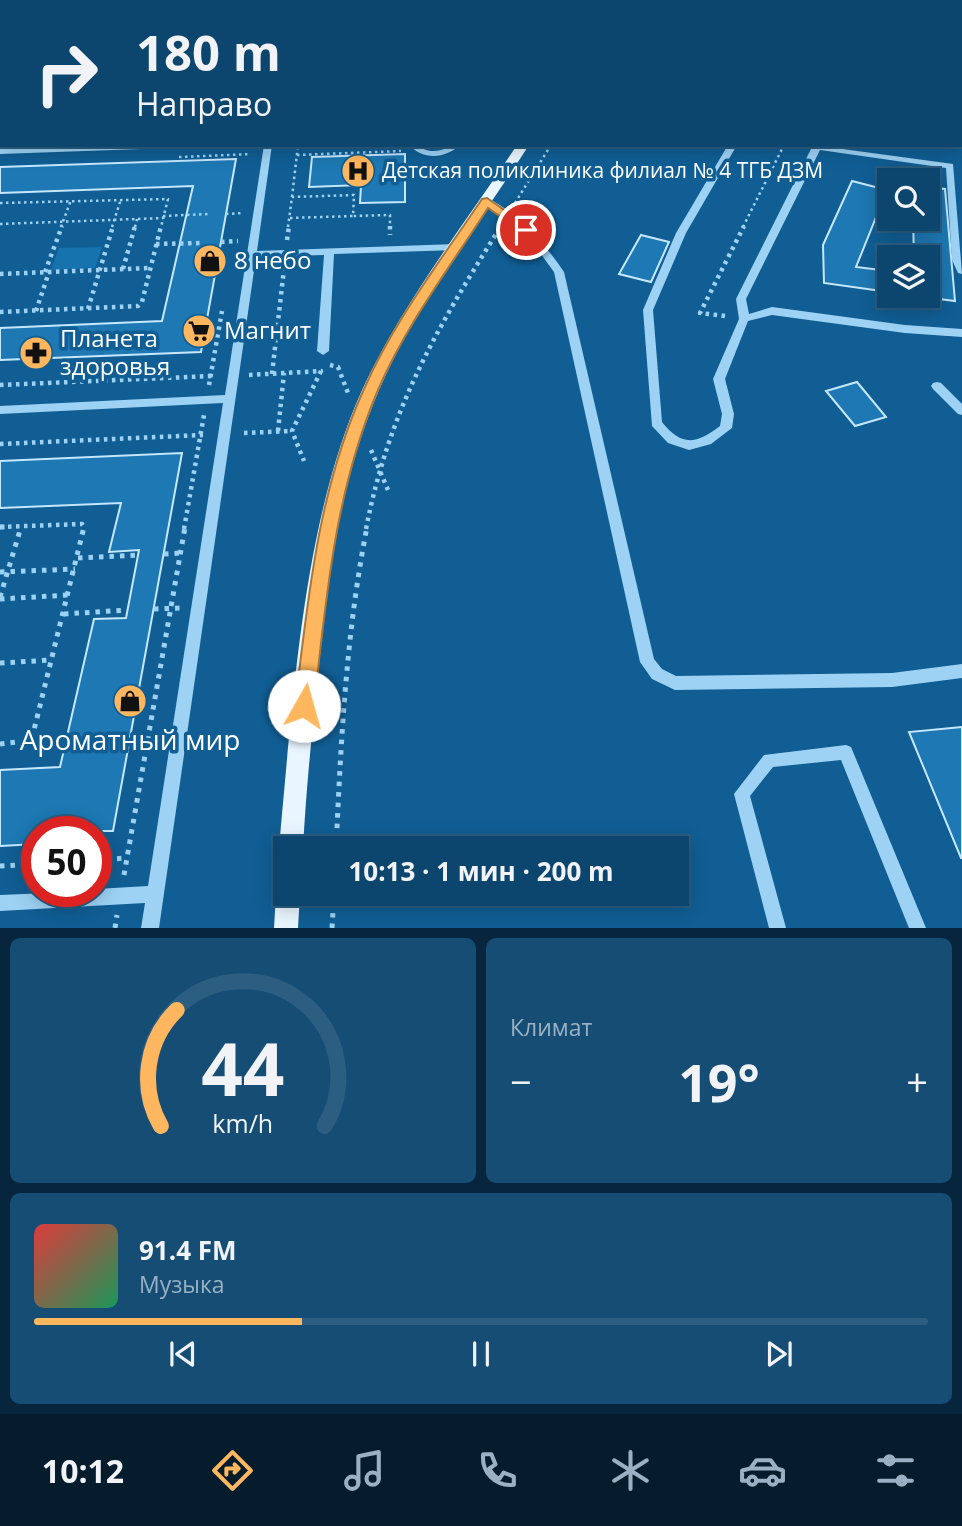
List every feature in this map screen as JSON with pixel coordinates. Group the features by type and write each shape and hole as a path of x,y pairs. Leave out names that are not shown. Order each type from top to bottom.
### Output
{"main road":[{"path":"292,836 295,782 321,557 340,473 372,387 401,331 522,147"},
{"path":"285,928 287,906"}],"street":[{"path":"0,151 113,147"},
{"path":"150,928 268,147"},
{"path":"416,148 439,154 452,147"},
{"path":"732,147 681,233 648,310 656,424 667,438 682,445 707,444 726,429 728,414 719,379 744,319 741,299 817,147"},
{"path":"825,147 950,166 957,260 962,271"},
{"path":"487,201 544,247 559,272 647,662 657,674 675,683 892,680 962,671"},
{"path":"252,254 456,247"},
{"path":"323,351 330,251"},
{"path":"744,319 772,311 905,329 962,332"},
{"path":"937,386 962,411"},
{"path":"0,410 229,399"},
{"path":"778,928 742,794 769,760 846,752 918,928"},
{"path":"0,903 155,894"}],"path":[{"path":"247,166 251,147"},
{"path":"292,197 298,147"},
{"path":"337,836 348,632 362,542 380,467 403,402 438,326 550,147"},
{"path":"744,319 700,313 783,147"},
{"path":"297,155 416,148"},
{"path":"88,309 121,199"},
{"path":"0,210 2,203 168,199 138,306 0,312"},
{"path":"36,311 71,200"},
{"path":"237,223 241,201"},
{"path":"0,224 209,214"},
{"path":"290,218 353,216"},
{"path":"123,270 137,219"},
{"path":"232,255 236,232"},
{"path":"156,244 204,243"},
{"path":"0,274 150,268"},
{"path":"115,928 223,309"},
{"path":"278,431 284,373"},
{"path":"0,444 292,430 304,461"},
{"path":"0,527 82,524 85,528 33,734 26,741 0,744"},
{"path":"21,526 0,598 68,595"},
{"path":"78,558 138,555"},
{"path":"0,572 75,569"},
{"path":"64,614 127,610"},
{"path":"0,663 52,660"},
{"path":"112,859 127,858"},
{"path":"0,866 21,865"},
{"path":"332,928 333,906"}],"shaded area":[{"path":"102,247 95,268 51,270 59,248"}],"building":[{"name":"Детская поликлиника филиал № 4 ТГБ ДЗМ","path":"405,154 405,202 360,203 361,185 309,187 312,157"},
{"path":"236,159 201,352 0,360 0,328 162,321 193,186 0,193 0,167"},
{"path":"852,181 877,187 877,215 856,267 877,270 877,290 824,283 823,245"},
{"path":"940,188 945,189 955,301 940,299 940,245 914,245 913,231 940,231"},
{"path":"641,235 669,242 651,282 619,274"},
{"path":"857,382 886,417 855,426 826,391"},
{"path":"182,453 113,831 112,816 21,816 21,845 0,846 0,770 60,767 94,619 126,618 139,550 109,552 121,503 0,508 0,461"},
{"path":"962,727 962,858 961,858 909,732"}],"place":[{"name":"Детская поликлиника филиал № 4 ТГБ ДЗМ","path":"358,171"},
{"name":"8 небо","path":"210,261"},
{"name":"Магнит","path":"199,331"},
{"name":"Планета здоровья","path":"36,353"},
{"name":"Ароматный мир","path":"130,701"}],"route":[{"path":"304,706 321,557 329,518 354,429 372,387 401,331 487,201 526,230"}]}
